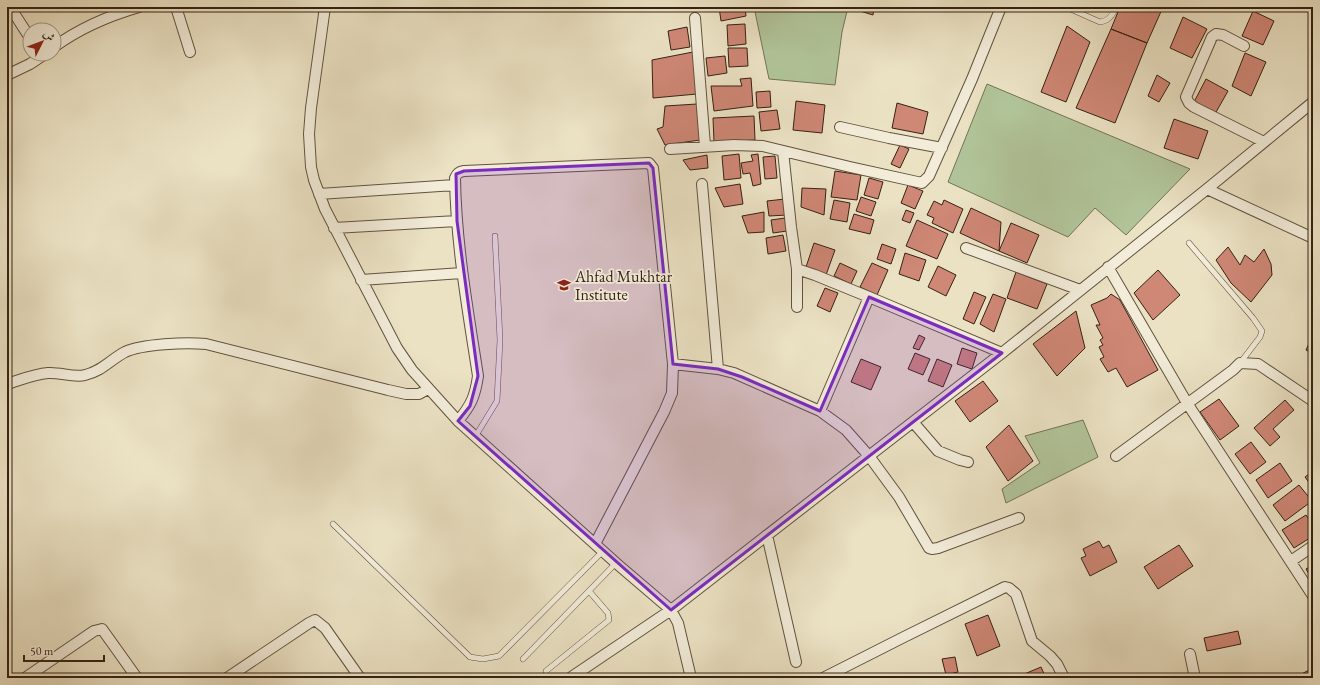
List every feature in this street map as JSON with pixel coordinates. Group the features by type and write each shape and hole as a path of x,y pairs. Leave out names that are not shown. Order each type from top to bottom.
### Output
{"street":[{"path":"10,7 22,26"},
{"path":"62,42 81,29 107,17 139,7"},
{"path":"176,7 190,52"},
{"path":"325,7 313,86 309,134 311,167 319,194 334,228 400,354 428,389 458,421 599,548 671,610 678,623 691,678"},
{"path":"670,149 705,146 763,146 922,183 929,176 942,148 1001,7"},
{"path":"695,18 705,146"},
{"path":"1244,46 1223,35 1216,34 1212,37 1186,97 1189,103 1194,107 1264,142"},
{"path":"7,75 32,62"},
{"path":"570,678 671,610 1002,353 1313,102"},
{"path":"840,126 889,138 942,148"},
{"path":"783,151 797,269 797,308"},
{"path":"458,421 470,406 476,390 478,376 462,273 457,221 455,185 456,174 464,171 646,162 651,164 674,364 672,393 599,548"},
{"path":"702,184 718,369"},
{"path":"319,194 455,185"},
{"path":"1207,189 1313,238"},
{"path":"334,228 457,221"},
{"path":"966,248 1080,290"},
{"path":"1108,267 1187,403 1313,596"},
{"path":"797,269 869,297 1002,353"},
{"path":"361,280 462,273"},
{"path":"820,411 869,297"},
{"path":"7,384 49,373 82,376 99,370 122,354 141,347 195,343 206,344 406,394 419,394 428,389"},
{"path":"1116,456 1240,363 1258,364 1313,401"},
{"path":"674,364 718,369 742,376 820,411 846,430 868,456 899,497 928,548 932,549 1019,518"},
{"path":"913,422 938,451 968,462"},
{"path":"767,535 796,662"},
{"path":"1291,561 1313,546"},
{"path":"823,678 1005,587 1009,588 1016,594 1032,641 1057,664 1064,678"},
{"path":"227,678 309,622 315,620 325,628 360,678"},
{"path":"31,677 94,631 102,629 137,678"},
{"path":"1190,654 1195,678"}],"lane":[{"path":"1066,7 1100,22 1109,19 1116,7"},
{"path":"475,437 497,401 500,340 495,236"},
{"path":"1189,243 1253,318 1262,331 1260,337 1240,363"},
{"path":"333,524 470,658 483,660 500,656 599,548"},
{"path":"523,659 616,563"},
{"path":"546,671 609,620 608,613 589,591"}],"highlighted area":[{"path":"649,163 653,168 673,364 718,369 742,377 820,411 869,297 1002,353 671,610 458,421 470,406 478,376 457,221 456,174 464,171"}],"green space":[{"path":"754,7 848,7 842,32 835,85 769,79"},
{"path":"987,84 1190,169 1126,235 1095,208 1068,237 948,182"},
{"path":"1083,420 1098,457 1006,503 1002,489 1040,463 1025,436"}],"building":[{"path":"719,7 745,7 746,16 721,21"},
{"path":"860,7 874,7 873,15 860,11"},
{"path":"1120,7 1163,7 1147,43 1111,29"},
{"path":"1253,11 1274,21 1263,45 1242,36"},
{"path":"1183,17 1207,29 1192,58 1170,48"},
{"path":"745,24 746,44 728,46 727,25"},
{"path":"1067,26 1090,42 1066,102 1041,92"},
{"path":"687,27 690,47 671,50 668,31"},
{"path":"1111,29 1147,43 1115,123 1076,108"},
{"path":"728,48 747,48 748,66 729,67"},
{"path":"693,52 697,94 653,98 652,60"},
{"path":"1245,53 1266,62 1251,96 1232,86"},
{"path":"725,56 727,73 708,76 706,58"},
{"path":"1157,75 1170,83 1159,102 1148,96"},
{"path":"751,78 753,106 714,111 711,86 742,86 740,79"},
{"path":"1206,79 1228,91 1215,114 1194,102"},
{"path":"770,91 771,107 757,108 756,92"},
{"path":"796,101 825,105 822,133 793,130"},
{"path":"897,103 928,112 923,134 892,128"},
{"path":"697,104 700,140 665,145 657,129 663,127 665,106"},
{"path":"777,110 780,129 761,131 759,112"},
{"path":"754,116 755,140 714,142 713,118"},
{"path":"1174,119 1208,131 1198,159 1164,148"},
{"path":"900,145 909,149 900,168 891,164"},
{"path":"739,154 741,178 724,180 722,156"},
{"path":"758,154 761,184 753,186 750,173 743,174 741,163 753,161 751,155"},
{"path":"707,155 708,168 690,170 683,160"},
{"path":"775,156 777,178 765,179 763,157"},
{"path":"835,171 861,175 857,200 831,197"},
{"path":"869,178 883,182 878,199 864,195"},
{"path":"740,184 743,204 724,207 715,188"},
{"path":"908,185 923,191 915,209 901,203"},
{"path":"802,188 826,189 824,215 801,207"},
{"path":"861,197 876,202 871,216 856,211"},
{"path":"785,199 787,215 769,216 767,201"},
{"path":"834,200 850,203 847,222 830,219"},
{"path":"944,200 963,209 953,233 932,223 934,218 927,215 934,201 942,205"},
{"path":"971,208 1001,222 999,251 960,233"},
{"path":"906,210 914,213 910,223 902,220"},
{"path":"764,212 764,232 748,233 742,216"},
{"path":"854,214 874,220 870,234 849,229"},
{"path":"785,218 787,231 773,233 771,220"},
{"path":"917,220 948,234 937,259 906,246"},
{"path":"1011,223 1039,235 1027,263 999,251"},
{"path":"783,235 786,251 768,254 766,238"},
{"path":"814,243 835,250 826,275 806,267"},
{"path":"882,244 896,249 891,264 877,259"},
{"path":"1228,247 1240,265 1245,255 1254,262 1264,249 1271,264 1272,275 1251,302 1231,283 1216,260"},
{"path":"905,253 926,260 919,281 899,274"},
{"path":"840,263 857,271 851,284 834,276"},
{"path":"872,263 888,270 877,295 860,287"},
{"path":"938,266 956,275 946,296 928,287"},
{"path":"1158,270 1180,295 1153,320 1134,293"},
{"path":"1016,272 1047,284 1037,309 1007,298"},
{"path":"825,288 838,293 830,312 817,306"},
{"path":"974,292 986,297 974,324 963,319"},
{"path":"993,294 1006,299 994,332 980,324"},
{"path":"1111,294 1120,300 1158,370 1127,387 1116,368 1108,372 1100,359 1104,357 1099,347 1103,345 1100,340 1103,338 1096,325 1100,325 1091,305 1107,298"},
{"path":"1076,311 1085,348 1057,376 1033,344"},
{"path":"919,335 925,338 919,350 913,348"},
{"path":"1313,335 1313,354 1306,350"},
{"path":"962,348 977,353 972,369 957,364"},
{"path":"915,353 930,359 923,375 908,369"},
{"path":"861,359 881,367 871,390 851,382"},
{"path":"937,359 952,365 943,387 928,381"},
{"path":"983,381 998,401 970,422 955,401"},
{"path":"1219,399 1239,426 1220,440 1200,412"},
{"path":"1285,400 1294,410 1273,429 1280,437 1270,446 1254,428"},
{"path":"1009,425 1033,461 1008,481 986,447"},
{"path":"1251,442 1266,462 1250,474 1235,454"},
{"path":"1280,463 1292,481 1268,498 1256,480"},
{"path":"1313,471 1313,488 1305,477"},
{"path":"1299,485 1312,501 1285,521 1273,505"},
{"path":"1306,515 1313,525 1313,536 1294,548 1282,530"},
{"path":"1099,541 1103,548 1109,545 1117,562 1090,576 1081,558 1086,556 1083,549"},
{"path":"1179,545 1193,566 1158,589 1144,567"},
{"path":"1313,565 1313,581 1306,569"},
{"path":"988,615 1000,646 977,656 965,624"},
{"path":"1238,631 1241,644 1207,651 1204,638"},
{"path":"955,657 958,672 946,675 942,659"},
{"path":"1041,667 1046,678 1023,678 1022,675"},
{"path":"1309,670 1313,678 1294,678"}],"place":[{"name":"Ahfad Mukhtar Institute","path":"564,285"}]}
